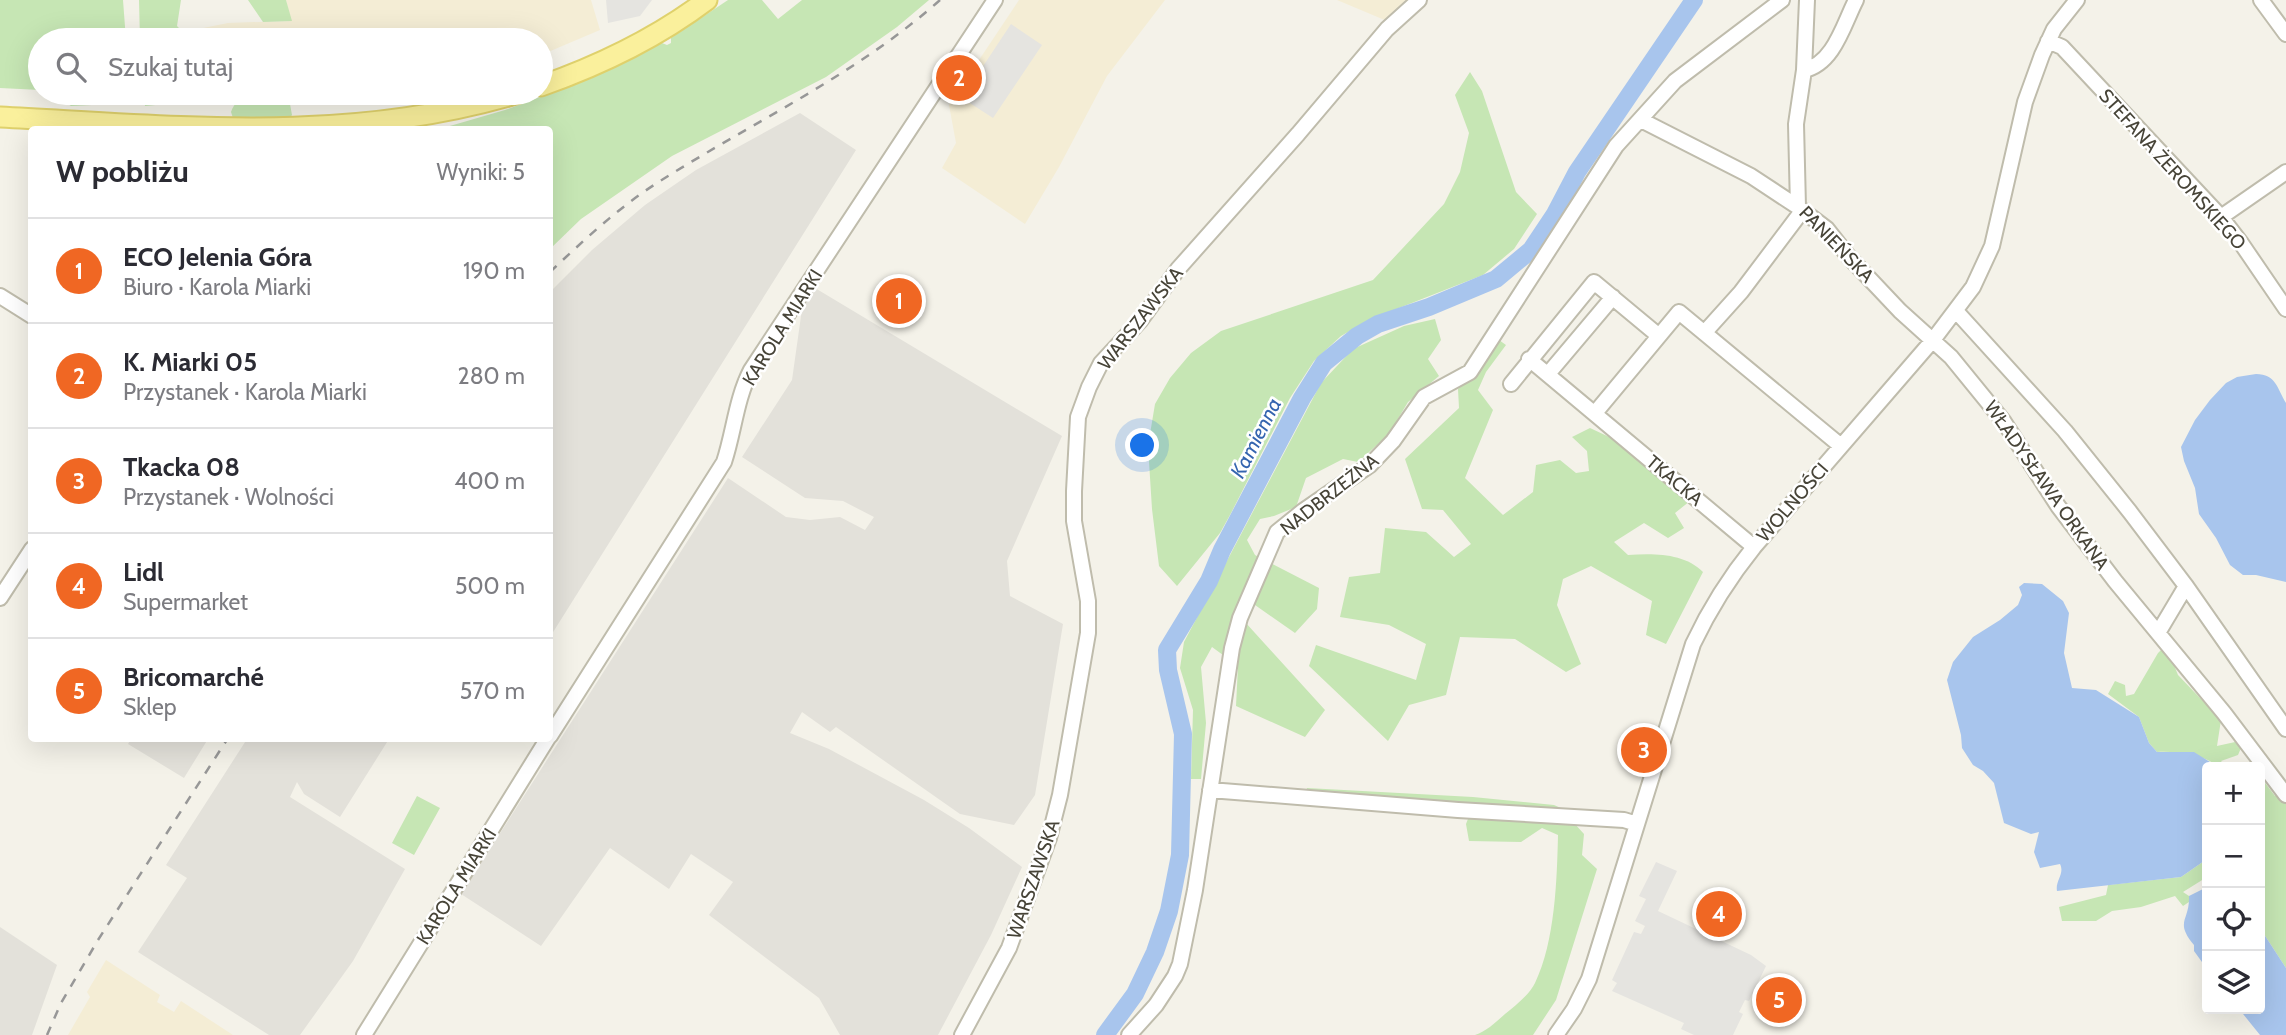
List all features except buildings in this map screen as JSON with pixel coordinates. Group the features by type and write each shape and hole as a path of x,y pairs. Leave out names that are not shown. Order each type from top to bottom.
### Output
{"main road":[{"path":"553,81 610,57 661,30 706,0"},
{"path":"326,126 387,121 474,105"},
{"path":"0,117 141,126"}],"street":[{"name":"KAROLA MIARKI","path":"553,731 724,462 732,438 742,388 751,370 995,0"},
{"name":"WARSZAWSKA","path":"962,1035 1009,948 1049,838 1060,795 1088,633 1088,601 1073,521 1073,491 1077,425 1089,387 1101,363 1140,321 1178,269 1387,29 1419,0"},
{"name":"NADBRZEŻNA","path":"1129,1035 1167,989 1180,964 1195,890 1232,648 1240,618 1277,532 1370,465 1393,441 1424,397 1470,372 1550,251 1609,154 1675,81 1782,0"},
{"name":"PANIEŃSKA","path":"1807,0 1804,71 1796,124 1800,209 1827,229 1849,257 1900,311 1933,340"},
{"path":"1804,71 1811,69 1830,51 1856,0"},
{"name":"WOLNOŚCI","path":"1556,1035 1574,1009 1589,979 1693,644 1727,580 1933,340 1978,277 1992,246 2025,102 2048,41 2077,0"},
{"path":"2261,0 2286,34"},
{"name":"STEFANA ŻEROMSKIEGO","path":"2048,41 2062,47 2221,217 2286,309"},
{"path":"1641,120 1751,176 1800,209 1741,292 1705,332"},
{"path":"2221,217 2286,172"},
{"path":"1511,384 1594,282 1659,336"},
{"path":"0,296 28,314"},
{"path":"1548,374 1613,297"},
{"name":"WŁADYSŁAWA ORKANA","path":"1956,311 2065,431 2130,512 2186,586 2286,729"},
{"path":"1595,413 1679,312 1841,446"},
{"name":"WŁADYSŁAWA ORKANA","path":"1933,340 1951,357 2004,422 2058,506 2286,794"},
{"name":"TKACKA","path":"1529,359 1754,547"},
{"path":"0,598 28,555"},
{"path":"2158,633 2186,586"},
{"name":"KAROLA MIARKI","path":"364,1035 546,742"},
{"path":"1210,790 1539,816 1624,820 1637,824"}],"shaded area":[{"path":"286,0 591,0 600,30 553,50 553,28 203,28 228,23 291,21"},
{"path":"606,0 652,0 640,16 608,23"},
{"path":"1019,0 1165,0 1107,76 1059,167 1025,224 942,168 956,143 949,105"},
{"path":"1337,0 1406,0 1387,21"},
{"path":"1011,24 1042,45 993,118 962,98"},
{"path":"800,113 856,150 553,632 553,289 592,250 645,205 696,170"},
{"path":"815,288 1062,436 1007,561 1010,596 1063,624 1035,795 1014,825 960,814 836,727 830,732 802,712 790,733 829,749 924,800 969,828 1022,867 991,935 938,1035 840,1035 819,998 709,915 733,882 691,854 669,889 610,848 541,946 461,894 728,478 786,517 810,520 840,517 865,530 874,517 843,501 805,498 742,457 792,380 802,309"},
{"path":"129,742 206,742 184,778 128,744"},
{"path":"245,742 387,742 340,817 304,794 297,782 290,797 405,869 353,961 300,1035 269,1035 138,952 187,878 166,865"},
{"path":"1656,862 1677,871 1658,911 1751,955 1766,966 1749,1001 1745,1000 1739,1012 1743,1014 1733,1035 1694,1035 1681,1029 1684,1023 1612,991 1617,983 1612,980 1634,932 1641,934 1645,926 1635,921 1646,899 1639,896"},
{"path":"0,927 57,965 32,1035 0,1035"},
{"path":"106,960 160,995 157,1002 174,1012 181,1001 233,1035 68,1035 90,997 87,992"}],"green space":[{"path":"0,0 123,0 125,28 28,28 28,89 0,88"},
{"path":"139,0 181,0 177,26 179,28 140,28"},
{"path":"248,0 286,0 292,21 263,22"},
{"path":"728,0 762,0 778,19 802,0 929,0 897,27 826,77 672,156 581,219 553,246 553,126 450,126 518,105 553,105 553,92 662,43 667,45 671,43 671,38"},
{"path":"1470,72 1482,91 1516,192 1537,214 1514,249 1483,275 1371,319 1341,336 1314,361 1290,398 1220,533 1177,586 1159,566 1152,509 1148,446 1155,404 1170,378 1191,353 1221,331 1373,280 1444,204 1460,172 1469,133 1455,95"},
{"path":"235,105 290,105 292,115 289,119 233,118 231,112"},
{"path":"1435,319 1441,340 1428,359 1439,376 1408,402 1389,434 1358,462 1343,459 1306,478 1296,507 1260,519 1247,540 1255,555 1319,588 1317,609 1295,633 1255,605 1245,622 1325,710 1305,737 1236,706 1238,666 1212,647 1201,667 1206,723 1201,779 1191,779 1193,710 1180,668 1184,642 1321,383 1353,349 1404,326"},
{"path":"1499,340 1506,345 1486,372 1478,390 1493,410 1465,478 1503,515 1533,492 1536,465 1560,460 1576,473 1589,471 1587,451 1572,437 1590,428 1622,443 1690,501 1675,513 1684,528 1668,538 1644,523 1614,542 1628,555 1658,554 1678,558 1703,572 1666,644 1646,635 1652,601 1591,566 1563,579 1557,605 1581,664 1566,672 1515,639 1460,637 1446,695 1409,705 1388,741 1309,666 1316,645 1416,680 1426,644 1389,625 1340,617 1349,577 1380,573 1385,528 1426,532 1454,557 1471,544 1443,510 1422,509 1405,459 1459,408 1458,389"},
{"path":"2163,648 2168,650 2178,675 2221,720 2217,746 2235,742 2241,748 2238,755 2222,762 2210,762 2189,754 2157,752 2149,743 2139,717 2108,694 2115,681 2125,685 2126,696 2134,694"},
{"path":"2265,783 2275,796 2279,794 2286,803 2286,968 2265,936"},
{"path":"1307,788 1473,797 1554,805 1561,808 1570,823 1574,823 1584,834 1582,855 1597,869 1556,1000 1533,1035 1475,1035 1518,1004 1530,991 1542,967 1551,930 1556,891 1558,835 1542,828 1521,842 1469,841 1466,824 1473,806 1306,792"},
{"path":"417,796 440,808 414,855 392,843"},
{"path":"2202,862 2202,880 2183,892 2189,896 2189,902 2183,906 2175,896 2141,907 2112,911 2096,921 2062,921 2059,907 2106,895 2108,885 2181,877"}],"water":[{"path":"2256,374 2272,379 2286,403 2286,582 2243,575 2230,565 2199,514 2195,488 2181,447 2195,420 2226,383 2237,377"},
{"path":"2024,583 2042,584 2063,601 2069,613 2064,653 2072,688 2096,690 2139,717 2149,743 2157,752 2194,752 2210,762 2202,762 2202,862 2181,877 2057,891 2060,864 2040,868 2034,852 2039,832 2031,834 2004,823 1994,783 1973,765 1962,748 1947,680 1953,662 1973,637 2018,605 2022,595 2019,587"},
{"path":"2202,890 2202,962 2194,951 2194,945 2184,926 2189,896"},
{"path":"2265,936 2286,968 2286,1035 2260,1035 2243,1014 2265,1014"}],"waterway":[{"name":"Kamienna","path":"1105,1035 1135,994 1155,952 1169,911 1180,855 1183,734 1168,670 1167,650 1209,581 1222,550 1302,398 1324,363 1357,336 1378,324 1429,307 1496,279 1531,250 1555,214 1577,172 1694,0"}],"railway":[{"path":"553,269 628,203 874,52 940,0"},
{"path":"47,1035 61,1003 98,940 225,742"}],"place":[{"name":"K. Miarki 05","path":"959,78"},
{"name":"ECO Jelenia Góra","path":"899,301"},
{"name":"Tkacka 08","path":"1644,750"},
{"name":"Lidl","path":"1719,914"},
{"name":"Bricomarché","path":"1779,1000"}]}
